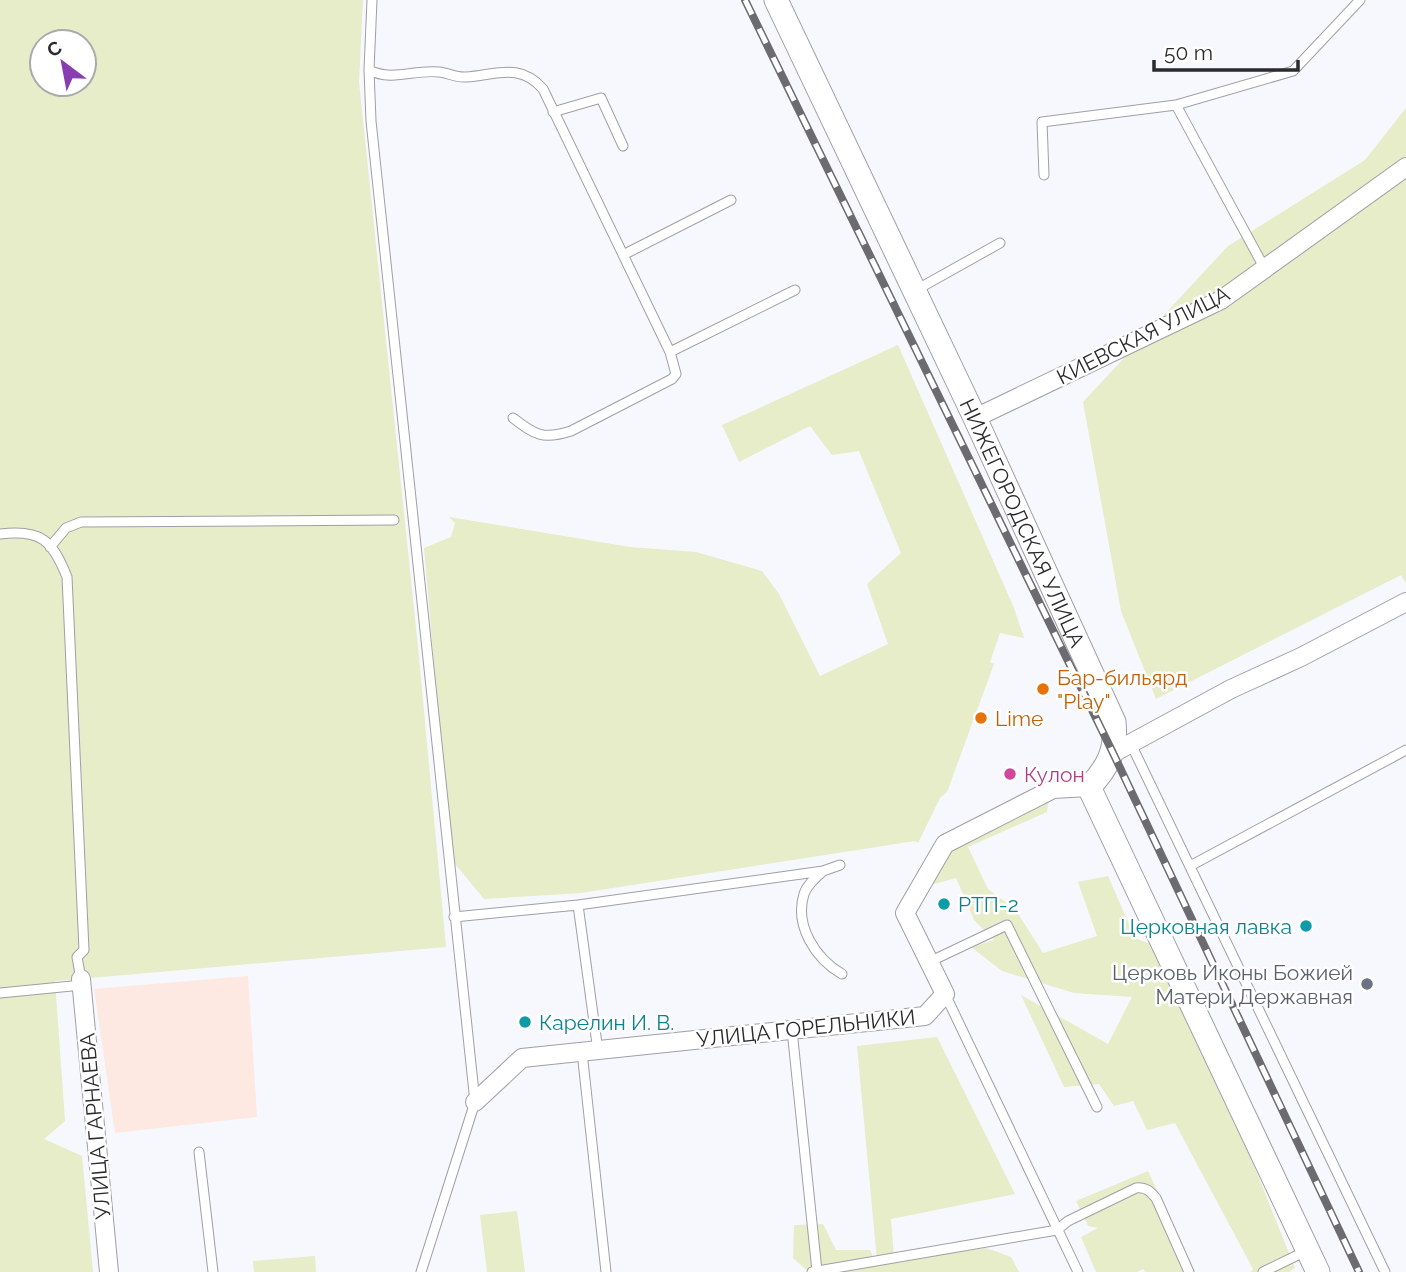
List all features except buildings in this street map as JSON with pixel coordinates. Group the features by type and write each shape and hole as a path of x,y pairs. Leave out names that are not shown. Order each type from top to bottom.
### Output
{"street":[{"name":"НИЖЕГОРОДСКАЯ УЛИЦА","path":"776,0 975,418 1114,722 1116,737 1122,748"},
{"name":"КИЕВСКАЯ УЛИЦА","path":"975,418 1221,300 1406,167"},
{"path":"945,994 905,913 945,844 1053,789 1089,787 1122,748 1405,605"},
{"path":"1089,787 1318,1272"},
{"name":"УЛИЦА ГАРНАЕВА","path":"82,982 109,1272"},
{"name":"УЛИЦА ГОРЕЛЬНИКИ","path":"475,1102 522,1058 925,1016 945,994"}],"lane":[{"path":"372,0 369,69 371,121 475,1102 421,1272"},
{"path":"1044,175 1042,122 1176,105 1293,71 1360,0"},
{"path":"369,69 388,77 440,72 455,77 520,72 536,81 543,89 670,352 676,374 672,379 571,431 556,436 533,434 513,418"},
{"path":"553,112 601,98 623,146"},
{"path":"1176,105 1265,269"},
{"path":"623,255 731,200"},
{"path":"915,291 1000,243"},
{"path":"670,352 795,290"},
{"path":"50,547 66,528 81,522 394,520"},
{"path":"0,534 30,532 41,538 59,558 67,577 85,950 77,957 82,982 0,993"},
{"path":"1122,748 1190,866 1385,1272"},
{"path":"1190,866 1406,750"},
{"path":"454,917 578,905 823,871 840,865"},
{"path":"823,871 804,893 804,928 814,950 827,965 842,974"},
{"path":"578,905 606,1272"},
{"path":"929,962 1007,925 1097,1107"},
{"path":"945,994 1078,1272"},
{"path":"792,1030 814,1272 1056,1230 1068,1221 1143,1187 1156,1198 1189,1272"},
{"path":"199,1152 212,1272"},
{"path":"1264,1272 1307,1251"}],"shaded area":[{"path":"248,976 257,1117 115,1133 94,989"}],"green space":[{"path":"0,0 363,0 359,82 418,647 446,947 55,981 65,1121 44,1139 82,1156 93,1272 0,1272"},
{"path":"1406,108 1406,583 1401,575 1156,699 1121,611 1083,402 1228,246 1365,160"},
{"path":"898,345 1014,608 1024,638 1000,633 990,662 994,664 947,792 940,798 918,843 915,841 581,893 484,899 451,859 424,548 451,537 455,523 449,517 630,547 696,552 762,571 779,594 820,676 888,644 867,584 901,553 859,451 832,455 810,426 739,462 722,425"},
{"path":"1049,797 1047,812 968,847 988,889 1015,909 1043,953 1097,936 1078,882 1108,876 1135,938 1153,945 1250,1156 1295,1268 1289,1272 1251,1272 1253,1269 1175,1123 1147,1130 1133,1101 1114,1106 1099,1084 1064,1087 1021,995 1108,1044 1132,997 1074,993 1002,971 971,947 994,940 974,920 956,878 930,885 951,849"},
{"path":"937,1037 1015,1194 891,1219 894,1258 877,1261 857,1046"},
{"path":"1148,1171 1195,1272 1145,1272 1143,1269 1137,1272 1096,1272 1081,1237 1098,1228 1088,1226 1076,1201"},
{"path":"517,1211 525,1272 487,1272 480,1215"},
{"path":"823,1224 836,1250 870,1250 876,1264 986,1248 1011,1257 1019,1272 809,1272 793,1258 794,1225"},
{"path":"315,1256 316,1272 254,1272 253,1261"}],"railway":[{"path":"745,0 1113,753 1359,1272"}],"place":[{"name":"Бар-бильярд \"Play\"","path":"1043,689"},
{"name":"Lime","path":"981,718"},
{"name":"Кулон","path":"1010,774"},
{"name":"РТП-2","path":"944,904"},
{"name":"Церковная лавка","path":"1306,926"},
{"name":"Церковь Иконы Божией Матери Державная","path":"1367,984"},
{"name":"Карелин И. В.","path":"525,1022"}]}
